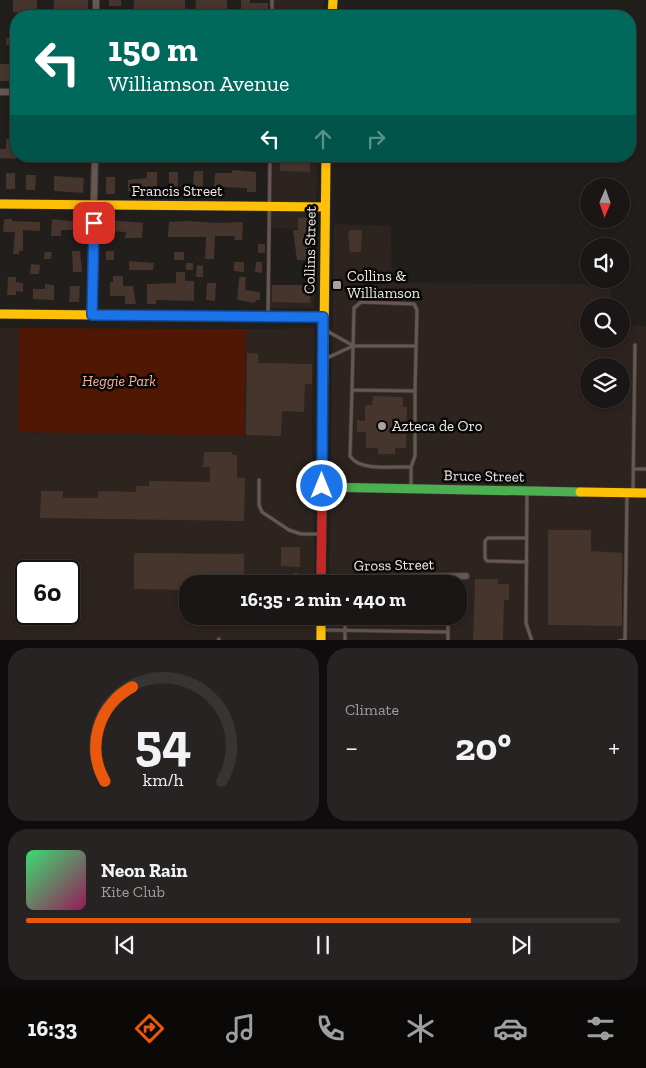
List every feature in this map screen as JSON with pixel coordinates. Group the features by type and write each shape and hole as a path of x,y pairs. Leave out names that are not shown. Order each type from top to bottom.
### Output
{"street":[{"path":"92,315 95,162"},
{"name":"Collins Street","path":"321,575 326,162"},
{"name":"Francis Street","path":"0,204 324,207"},
{"path":"0,314 323,317"},
{"name":"Bruce Street","path":"322,486 646,493"},
{"path":"321,625 321,640"}],"lane":[{"path":"268,316 270,162"},
{"path":"411,467 362,465 354,462 350,456 354,308 361,302 414,304 417,310 415,346 415,456 411,467 411,488"},
{"path":"323,327 333,336 353,346"},
{"path":"619,640 625,640 630,493 633,469 635,345"},
{"path":"322,361 338,351 353,346 415,346"},
{"path":"352,390 415,391"},
{"path":"633,469 646,469"},
{"path":"259,480 259,505 262,512 289,530 301,534 321,534"},
{"path":"527,491 526,624 530,640 532,640"},
{"path":"527,538 488,538 485,541 487,561 527,562"},
{"path":"345,625 345,640"},
{"path":"448,625 448,640"},
{"path":"321,630 448,632"}],"shaded area":[{"path":"274,0 324,0 323,10 274,10"},
{"path":"272,162 317,162 316,229 270,228"},
{"path":"334,224 391,226 392,283 580,284 580,288 611,288 611,298 580,298 580,348 630,348 630,326 646,326 646,640 328,640 328,625 467,625 467,575 329,575"},
{"path":"269,285 314,285 314,308 269,308"},
{"path":"0,328 19,328 18,432 244,436 246,329 314,328 312,438 315,575 179,575 179,625 316,625 316,640 0,640"}],"green space":[{"name":"Heggie Park","path":"19,328 246,329 244,436 18,432"}],"building":[{"path":"13,0 37,0 37,10 13,10"},
{"path":"54,0 88,0 88,10 53,10"},
{"path":"109,0 121,0 121,6 109,6"},
{"path":"134,0 185,0 185,10 133,10"},
{"path":"196,0 227,0 227,10 195,10"},
{"path":"241,0 250,0 250,3 268,3 268,10 241,10"},
{"path":"6,38 10,38 10,45 6,45"},
{"path":"0,64 10,64 10,81 0,81"},
{"path":"6,139 10,139 10,159 0,158 0,149 6,149"},
{"path":"280,162 310,162 310,172 280,171"},
{"path":"232,170 256,172 256,192 247,192 247,188 223,187 223,190 214,190 215,173 232,173"},
{"path":"194,171 203,171 203,187 193,187"},
{"path":"147,172 157,172 157,191 128,191 128,180 147,178"},
{"path":"169,172 178,172 178,187 169,188"},
{"path":"6,173 15,173 15,189 6,189"},
{"path":"26,175 36,175 35,190 26,190"},
{"path":"54,176 84,178 83,193 54,191"},
{"path":"106,177 115,177 115,194 106,194"},
{"path":"298,218 315,218 314,251 311,251 311,260 297,260 293,230 298,230"},
{"path":"4,219 40,222 40,231 23,230 23,251 19,251 19,254 13,254 15,232 3,232"},
{"path":"52,219 80,222 80,230 61,230 61,236 51,236"},
{"path":"110,220 143,223 142,238 125,238 126,232 109,231"},
{"path":"169,222 243,222 242,240 234,240 235,236 215,236 214,259 205,259 206,237 168,237"},
{"path":"350,230 362,230 361,252 350,252 348,234"},
{"path":"258,244 265,244 265,253 258,253"},
{"path":"72,251 80,251 82,272 73,272"},
{"path":"106,251 114,251 114,260 106,260"},
{"path":"45,252 52,252 51,259 44,259"},
{"path":"174,252 184,252 184,260 174,260"},
{"path":"129,261 154,263 153,270 129,270"},
{"path":"234,262 244,262 244,272 234,271"},
{"path":"256,262 262,262 262,273 255,272"},
{"path":"186,263 193,263 193,270 186,270"},
{"path":"31,264 40,265 39,274 30,274"},
{"path":"197,265 203,266 203,277 196,277"},
{"path":"176,272 185,272 185,281 194,281 194,301 156,300 156,304 147,304 147,284 176,283"},
{"path":"113,276 123,276 123,286 133,286 136,304 125,304 125,296 110,296 110,282 113,282"},
{"path":"8,277 16,277 16,282 23,283 23,292 16,291 16,295 7,295"},
{"path":"239,277 246,277 245,290 260,292 260,300 256,300 255,303 237,300"},
{"path":"207,283 216,283 215,301 206,300"},
{"path":"45,284 54,285 54,300 33,299 33,289 45,289"},
{"path":"272,285 310,285 310,303 272,302"},
{"path":"70,286 80,286 79,302 69,302"},
{"path":"247,353 258,354 258,363 312,364 312,384 305,384 304,412 282,411 281,436 246,435"},
{"name":"Azteca de Oro","path":"373,396 403,397 403,407 407,407 406,448 395,448 395,454 378,454 378,448 366,448 366,432 357,432 357,420 365,421 365,405 372,405"},
{"path":"204,452 232,452 232,455 237,455 237,478 245,478 244,521 40,518 41,491 63,491 63,498 98,498 98,491 136,492 136,486 149,486 149,481 210,482 210,467 203,467"},
{"path":"548,530 591,530 591,551 622,553 622,626 548,625"},
{"path":"281,547 300,547 300,567 281,566"},
{"path":"134,553 244,554 244,574 259,575 179,575 179,590 134,589"},
{"path":"475,579 498,579 498,584 509,584 509,600 504,600 503,640 473,640"}],"traffic: fast":[{"path":"322,487 580,492"}],"traffic: slow":[{"path":"332,10 333,0"},
{"path":"323,431 326,162"},
{"path":"0,204 325,207"},
{"path":"0,314 323,317"},
{"path":"580,492 646,493"},
{"path":"321,625 321,640"}],"traffic: jam":[{"path":"321,575 323,431"}],"place":[{"name":"Collins & Williamson","path":"337,285"},
{"name":"Azteca de Oro","path":"382,426"}],"route":[{"path":"94,223 92,315 323,317 322,486"}]}
